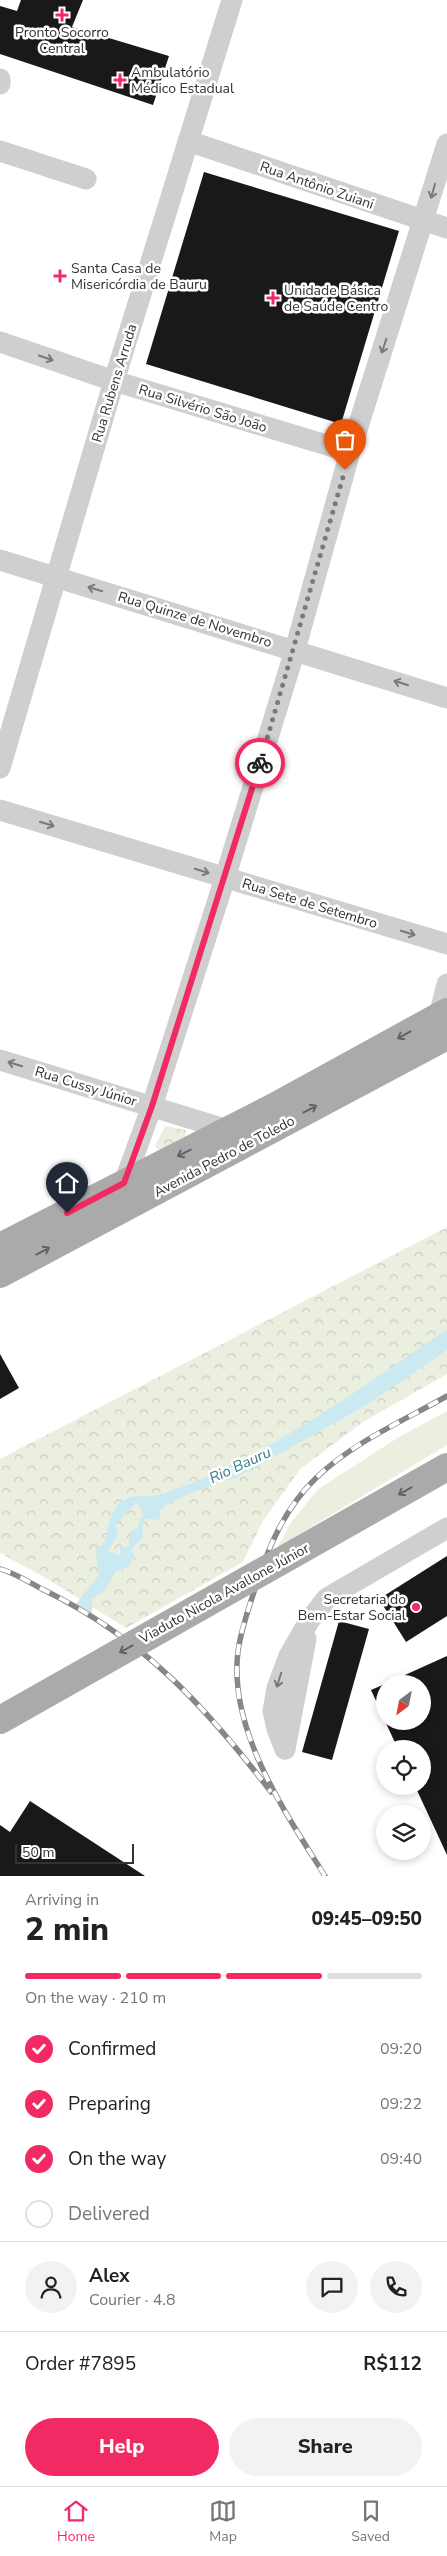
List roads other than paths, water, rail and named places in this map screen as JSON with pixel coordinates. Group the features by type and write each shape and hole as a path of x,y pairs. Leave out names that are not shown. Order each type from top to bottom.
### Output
{"main road":[{"name":"Avenida Pedro de Toledo","path":"0,1274 278,1116 441,1027"},
{"name":"Avenida Pedro de Toledo","path":"0,1247 228,1130 278,1116"},
{"name":"Viaduto Nicola Avallone Júnior","path":"0,1720 447,1467"}],"street":[{"name":"Rua Rubens Arruda","path":"0,768 114,381 232,0"},
{"path":"0,79 0,84"},
{"name":"Rua Antônio Zuiani","path":"188,141 447,228"},
{"path":"124,1183 152,1106 226,878 295,650 350,452 447,144"},
{"path":"0,151 86,179"},
{"name":"Rua Silvério São João","path":"0,342 114,381 350,452"},
{"name":"Rua Quinze de Novembro","path":"0,560 447,698"},
{"name":"Rua Sete de Setembro","path":"0,810 447,944"},
{"path":"441,1027 447,984"},
{"name":"Rua Cussy Júnior","path":"0,1060 228,1130"},
{"path":"309,1621 285,1749 277,1729 273,1711 277,1688 289,1656 309,1621 326,1598 447,1528"}],"water":[{"name":"Rio Bauru","path":"447,1329 447,1350 365,1406 236,1478 208,1487 173,1502 160,1511 159,1520 146,1518 143,1523 143,1537 131,1550 134,1556 130,1565 116,1571 105,1590 92,1599 92,1616 76,1604 99,1575 96,1555 97,1547 102,1545 111,1516 117,1505 122,1501 131,1497 157,1495 172,1491 239,1462 293,1432","holes":["136,1503 141,1508 143,1516 139,1520 138,1529 131,1531 129,1537 130,1545 125,1548 120,1543 120,1555 108,1551 118,1535 116,1525"]}],"railway":[{"path":"325,1876 277,1798 251,1740 242,1710 237,1681 238,1651 243,1626 261,1571 279,1528 305,1490 330,1465 345,1454 378,1433 447,1396"},
{"path":"0,1569 80,1609 142,1653 197,1703 271,1792"}],"place":[{"name":"Pronto Socorro Central","path":"62,15"},
{"name":"Ambulatório Médico Estadual","path":"120,80"},
{"name":"Santa Casa de Misericórdia de Bauru","path":"60,276"},
{"name":"Unidade Básica de Saúde Centro","path":"273,298"},
{"name":"Secretaria do Bem-Estar Social","path":"416,1607"}]}
